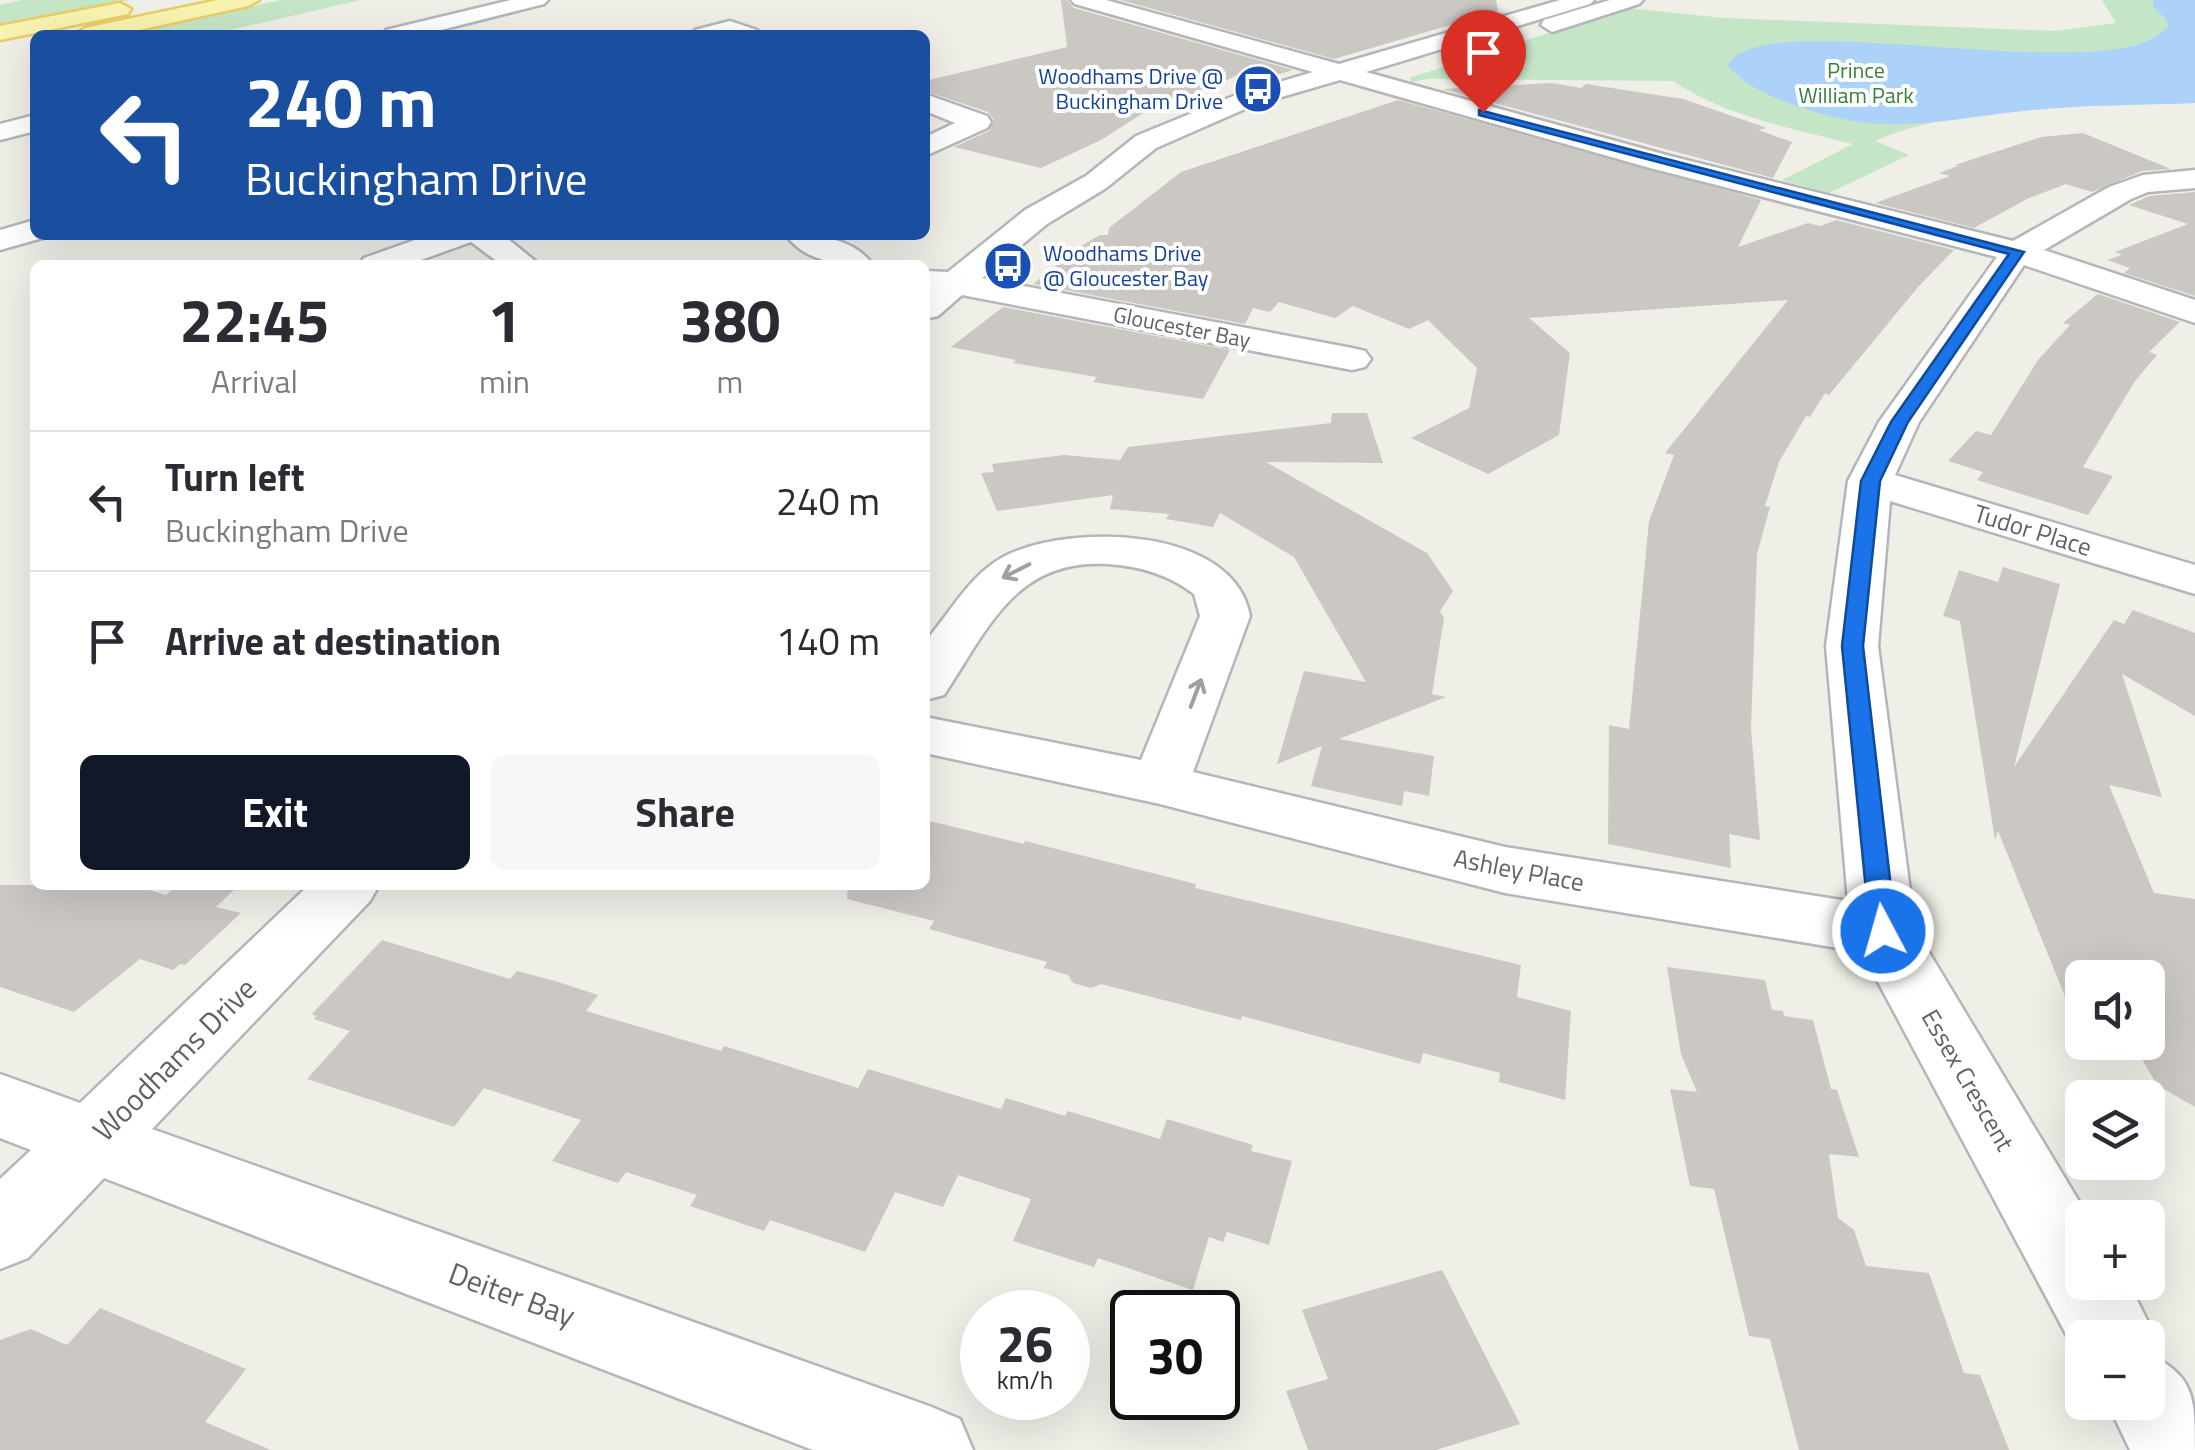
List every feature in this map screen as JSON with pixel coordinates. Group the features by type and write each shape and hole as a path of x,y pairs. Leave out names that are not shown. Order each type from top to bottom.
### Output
{"main road":[{"path":"0,33 162,0"},
{"path":"108,30 248,0"},
{"path":"0,53 30,47"}],"street":[{"path":"420,30 538,0"},
{"path":"1082,0 1660,162 2017,252 2195,312"},
{"path":"939,280 1096,182 1146,142 1194,120 1583,0"},
{"path":"1096,182 1368,80 1632,0"},
{"path":"930,104 978,122 930,146"},
{"path":"1496,116 1585,112"},
{"path":"0,132 30,125"},
{"path":"1656,131 1667,138 1660,162"},
{"path":"2017,252 2120,193 2143,184 2195,179"},
{"path":"0,240 30,231"},
{"path":"390,260 446,240"},
{"path":"489,240 517,260"},
{"path":"811,240 847,260"},
{"name":"Essex Crescent","path":"2017,252 1899,422 1870,481 1852,646 1883,931 2104,1320"},
{"name":"Gloucester Bay","path":"939,280 1352,360"},
{"name":"Tudor Place","path":"1870,481 2195,580"},
{"path":"930,676 1001,578 1038,559 1085,551 1126,550 1169,561 1198,574 1219,591 1225,616 1160,784"},
{"name":"Ashley Place","path":"930,736 1160,784 1505,870 1883,931"},
{"name":"Woodhams Drive","path":"0,1232 343,890"},
{"name":"Deiter Bay","path":"0,1106 929,1450"},
{"path":"2161,1420 2178,1450"}],"green space":[{"path":"22,0 130,0 0,26 0,5"},
{"path":"281,0 361,0 230,30 142,30"},
{"name":"Prince William Park","path":"2102,0 2195,0 2195,103 2075,106 1947,119 1875,141 1909,155 1829,193 1782,180 1853,144 1737,113 1673,81 1412,82 1409,78 1627,8 1724,18 2055,31 2116,23"}],"water":[{"path":"2153,0 2195,0 2195,103 2054,108 1917,124 1861,122 1832,117 1779,99 1752,86 1728,66 1753,48 1802,42 2015,52 2083,52 2136,45 2168,26"}],"building":[{"path":"1061,0 1067,0 1074,8 1293,70 1270,77 1262,63 1194,96 1165,99 1101,140 1041,168 954,147 989,131 994,120 988,112 930,93 930,80 1067,47"},
{"path":"1120,0 1496,0 1498,11 1334,59"},
{"path":"1552,83 1581,88 1586,84 1683,99 1767,128 1758,130 1792,142 1773,178 1442,89"},
{"path":"1398,100 1761,200 1738,247 1808,223 1820,226 1836,220 1954,250 1918,287 1829,395 1825,393 1810,417 1806,416 1779,462 1765,506 1770,507 1757,554 1751,729 1760,840 1729,834 1731,868 1608,844 1609,725 1629,729 1649,521 1674,455 1665,453 1788,300 1529,318 1570,353 1559,435 1488,474 1411,438 1469,408 1477,368 1428,320 1409,329 1353,306 1335,318 1279,302 1270,312 1253,308 1245,324 1033,284 1081,246 1100,235 1108,235 1109,228 1181,172"},
{"path":"2083,133 2171,169 2142,171 2092,192 2066,184 2027,199 1974,228 1875,203 1950,176 1939,173 1958,166 1955,165 2041,137"},
{"path":"2195,192 2195,296 2124,273 2130,268 2107,260 2122,255 2115,252 2188,224 2129,205 2149,196"},
{"path":"2098,294 2180,322 2149,352 2157,355 2135,381 2083,467 2113,476 2088,515 1977,480 1983,472 1948,461 1976,431 1991,435 2038,360 2070,325 2063,323"},
{"path":"1003,307 1230,350 1203,399 1093,382 1097,377 1013,363 1016,360 951,347"},
{"path":"1332,413 1367,413 1383,463 1266,462 1427,553 1453,591 1440,611 1444,618 1432,694 1446,697 1339,739 1434,756 1429,796 1404,791 1402,806 1311,786 1322,746 1277,764 1304,671 1366,682 1294,557 1220,513 1213,527 1166,519 1169,514 1110,509 1113,495 997,511 981,473 994,472 992,464 1064,455 1120,460 1128,447 1331,423"},
{"path":"2003,567 2060,584 2014,767 2114,620 2124,624 2133,610 2195,633 2195,716 2122,674 2162,797 2109,785 2154,893 2195,899 2195,1107 2165,1090 2165,1080 2154,1080 2142,1060 2165,1060 2165,960 2065,960 2065,996 1998,831 1995,840 1960,621 1943,616 1959,570 1998,582"},
{"path":"930,821 1024,844 1025,841 1196,884 1195,888 1521,965 1517,997 1571,1011 1565,1100 1499,1082 1500,1073 1423,1053 1420,1064 1242,1016 1241,1020 1101,984 1091,988 1073,983 1068,975 1044,968 1047,962 929,929 934,921 847,899 848,890 930,890"},
{"path":"0,885 30,885 30,890 149,890 166,895 172,890 234,890 216,907 241,913 185,965 173,970 140,959 74,1012 0,987"},
{"path":"382,940 510,979 517,971 555,981 598,995 586,1011 721,1051 724,1046 858,1088 868,1069 1001,1109 1006,1098 1065,1116 1068,1111 1160,1139 1167,1119 1253,1145 1251,1151 1292,1161 1269,1245 1227,1232 1223,1242 1209,1237 1193,1290 1098,1258 1094,1267 1013,1241 1031,1199 958,1175 943,1207 895,1192 865,1252 770,1220 764,1231 690,1206 697,1195 626,1172 618,1183 552,1161 581,1120 484,1088 454,1127 307,1079 350,1031 314,1019 312,1014"},
{"path":"1667,967 1765,980 1772,1010 1813,1020 1831,1089 1837,1090 1859,1157 1829,1154 1838,1218 1854,1230 1866,1266 1929,1273 1964,1373 1980,1375 2009,1450 1799,1450 1770,1339 1749,1336 1714,1189 1690,1186 1670,1089 1697,1092 1681,1054"},
{"path":"1442,1270 1520,1424 1436,1450 1308,1450 1286,1391 1328,1379 1302,1310"},
{"path":"100,1308 246,1369 205,1422 271,1450 0,1450 0,1340 31,1329 67,1345"}],"place":[{"name":"Woodhams Drive @ Buckingham Drive","path":"1258,89"},
{"name":"Woodhams Drive @ Gloucester Bay","path":"1008,266"}],"route":[{"path":"1483,112 1660,162 2017,252 1899,422 1870,481 1852,646 1883,931"}]}
